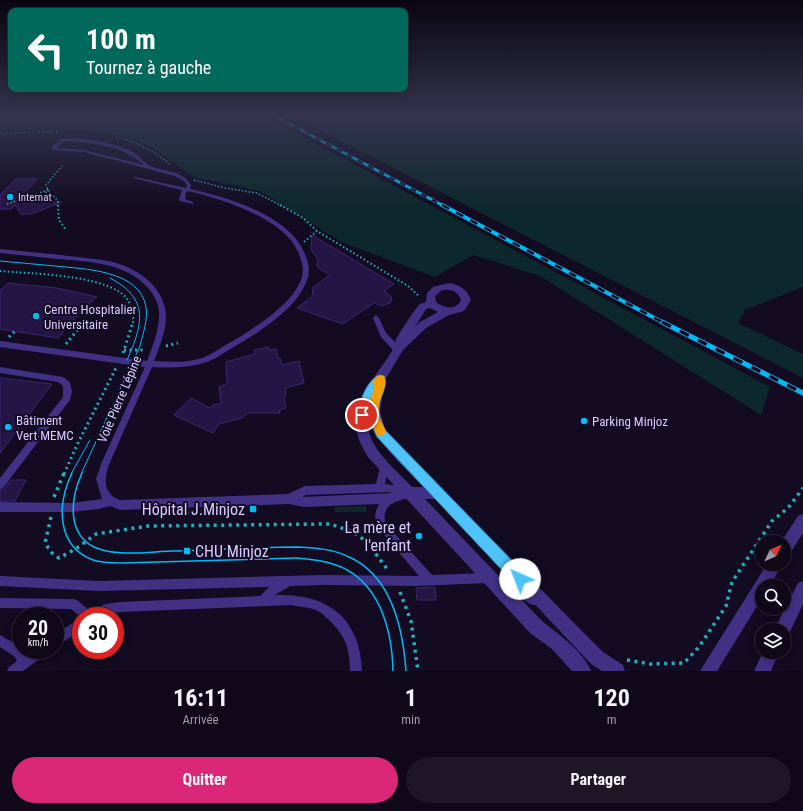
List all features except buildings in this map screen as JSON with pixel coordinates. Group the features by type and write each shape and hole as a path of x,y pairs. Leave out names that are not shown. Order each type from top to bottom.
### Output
{"street":[{"path":"446,312 431,304 430,295 436,289 446,286 457,288 465,295 465,304 457,310 446,312 423,326 398,350 380,379 372,388 366,400 362,415 361,427 365,441 372,453 488,578 536,627 558,643 583,671"},
{"path":"398,350 401,340 423,307 431,304"},
{"path":"380,379 374,406 375,420 381,433 597,658 620,665"},
{"path":"410,493 438,493"},
{"path":"791,539 803,521"},
{"path":"708,671 771,571"},
{"path":"786,623 803,588"},
{"path":"762,671 768,659"}],"lane":[{"path":"56,146 54,148 55,149 84,151 177,175 184,190 182,200 191,203"},
{"path":"119,146 139,156 151,168"},
{"path":"0,344 150,364 199,362 214,355 264,325 297,294 304,282 307,267 304,254 291,236 259,213 239,204 135,178"},
{"name":"Voie Pierre Lépine","path":"0,251 104,262 120,266 141,276 154,290 159,299 162,310 163,325 150,364 100,479 105,496 110,502"},
{"path":"376,318 383,335 398,350"},
{"path":"0,370 60,379 67,384 68,392 67,398 0,485"},
{"path":"379,489 384,466"},
{"path":"289,499 305,491 388,488 410,493"},
{"path":"0,507 73,507 101,505 110,502 120,505 138,505 181,502 289,499 304,502 388,499 410,493"},
{"path":"388,499 381,508 379,516 381,525 429,580"},
{"path":"0,581 99,586 324,580 429,580 488,578 509,584 548,608"},
{"path":"262,602 273,590 288,582"},
{"path":"120,607 291,600 310,604 323,608 342,624 351,639 356,659 356,671"},
{"path":"0,603 73,604 77,607"},
{"path":"0,642 18,652 25,662"},
{"path":"13,671 29,659"}],"path":[{"path":"62,166 46,185 48,190 58,201 58,219 60,225 66,230"},
{"path":"40,199 48,190"},
{"path":"8,204 48,190"},
{"path":"298,246 317,231"},
{"path":"0,271 91,281 109,286 121,292 128,300 132,310 133,325 123,355"},
{"path":"60,353 85,321"},
{"path":"52,502 76,447 118,364"},
{"path":"620,665 684,663 699,648 726,606 732,582 772,521 788,508 803,488"},
{"path":"52,513 45,542 52,553 59,558 77,548 96,534 148,526 330,524 353,532 366,542 385,565 403,598 410,617 416,642 418,671"}],"green space":[{"path":"150,146 320,146 770,387 761,415 540,276 473,255 435,277 341,242 260,191 194,177"},
{"path":"351,146 803,146 803,287 745,310 738,323 803,354 803,378"},
{"path":"366,506 366,512 334,512 335,507"},
{"path":"204,509 203,515 171,515 173,510"},
{"path":"213,509 245,509 244,515 212,514"}],"tram line":[{"path":"0,261 81,268 109,274 133,285 142,295 146,307 146,317 140,346 81,474"},
{"path":"110,278 123,286 132,295 140,313 137,335 127,360"},
{"path":"71,474 90,440"},
{"path":"72,473 64,498 62,510 63,523 66,534 72,545 81,554 93,560 111,563 296,558 331,563 351,572 363,582 373,594 386,623 390,639 393,671"},
{"path":"82,473 75,493 73,514 75,524 85,541 94,547 103,550 132,553 305,547 337,552 364,566 376,577 385,590 392,605 402,638 406,671"}],"railway":[{"path":"332,146 444,206"},
{"path":"442,205 664,323"},
{"path":"662,322 803,393"}],"slow traffic":[{"path":"377,382 380,379 374,406 375,420 380,431"}],"place":[{"name":"Internat","path":"10,197"},
{"name":"Centre Hospitalier Universitaire","path":"36,316"},
{"name":"Parking Minjoz","path":"584,421"},
{"name":"Bâtiment Vert MEMC","path":"8,427"},
{"name":"Hôpital J.Minjoz","path":"253,509"},
{"name":"La mère et l'enfant","path":"419,536"},
{"name":"CHU Minjoz","path":"187,551"}],"route":[{"path":"362,415 366,400 372,388 380,379 374,406 375,420 381,433 520,579"}]}
